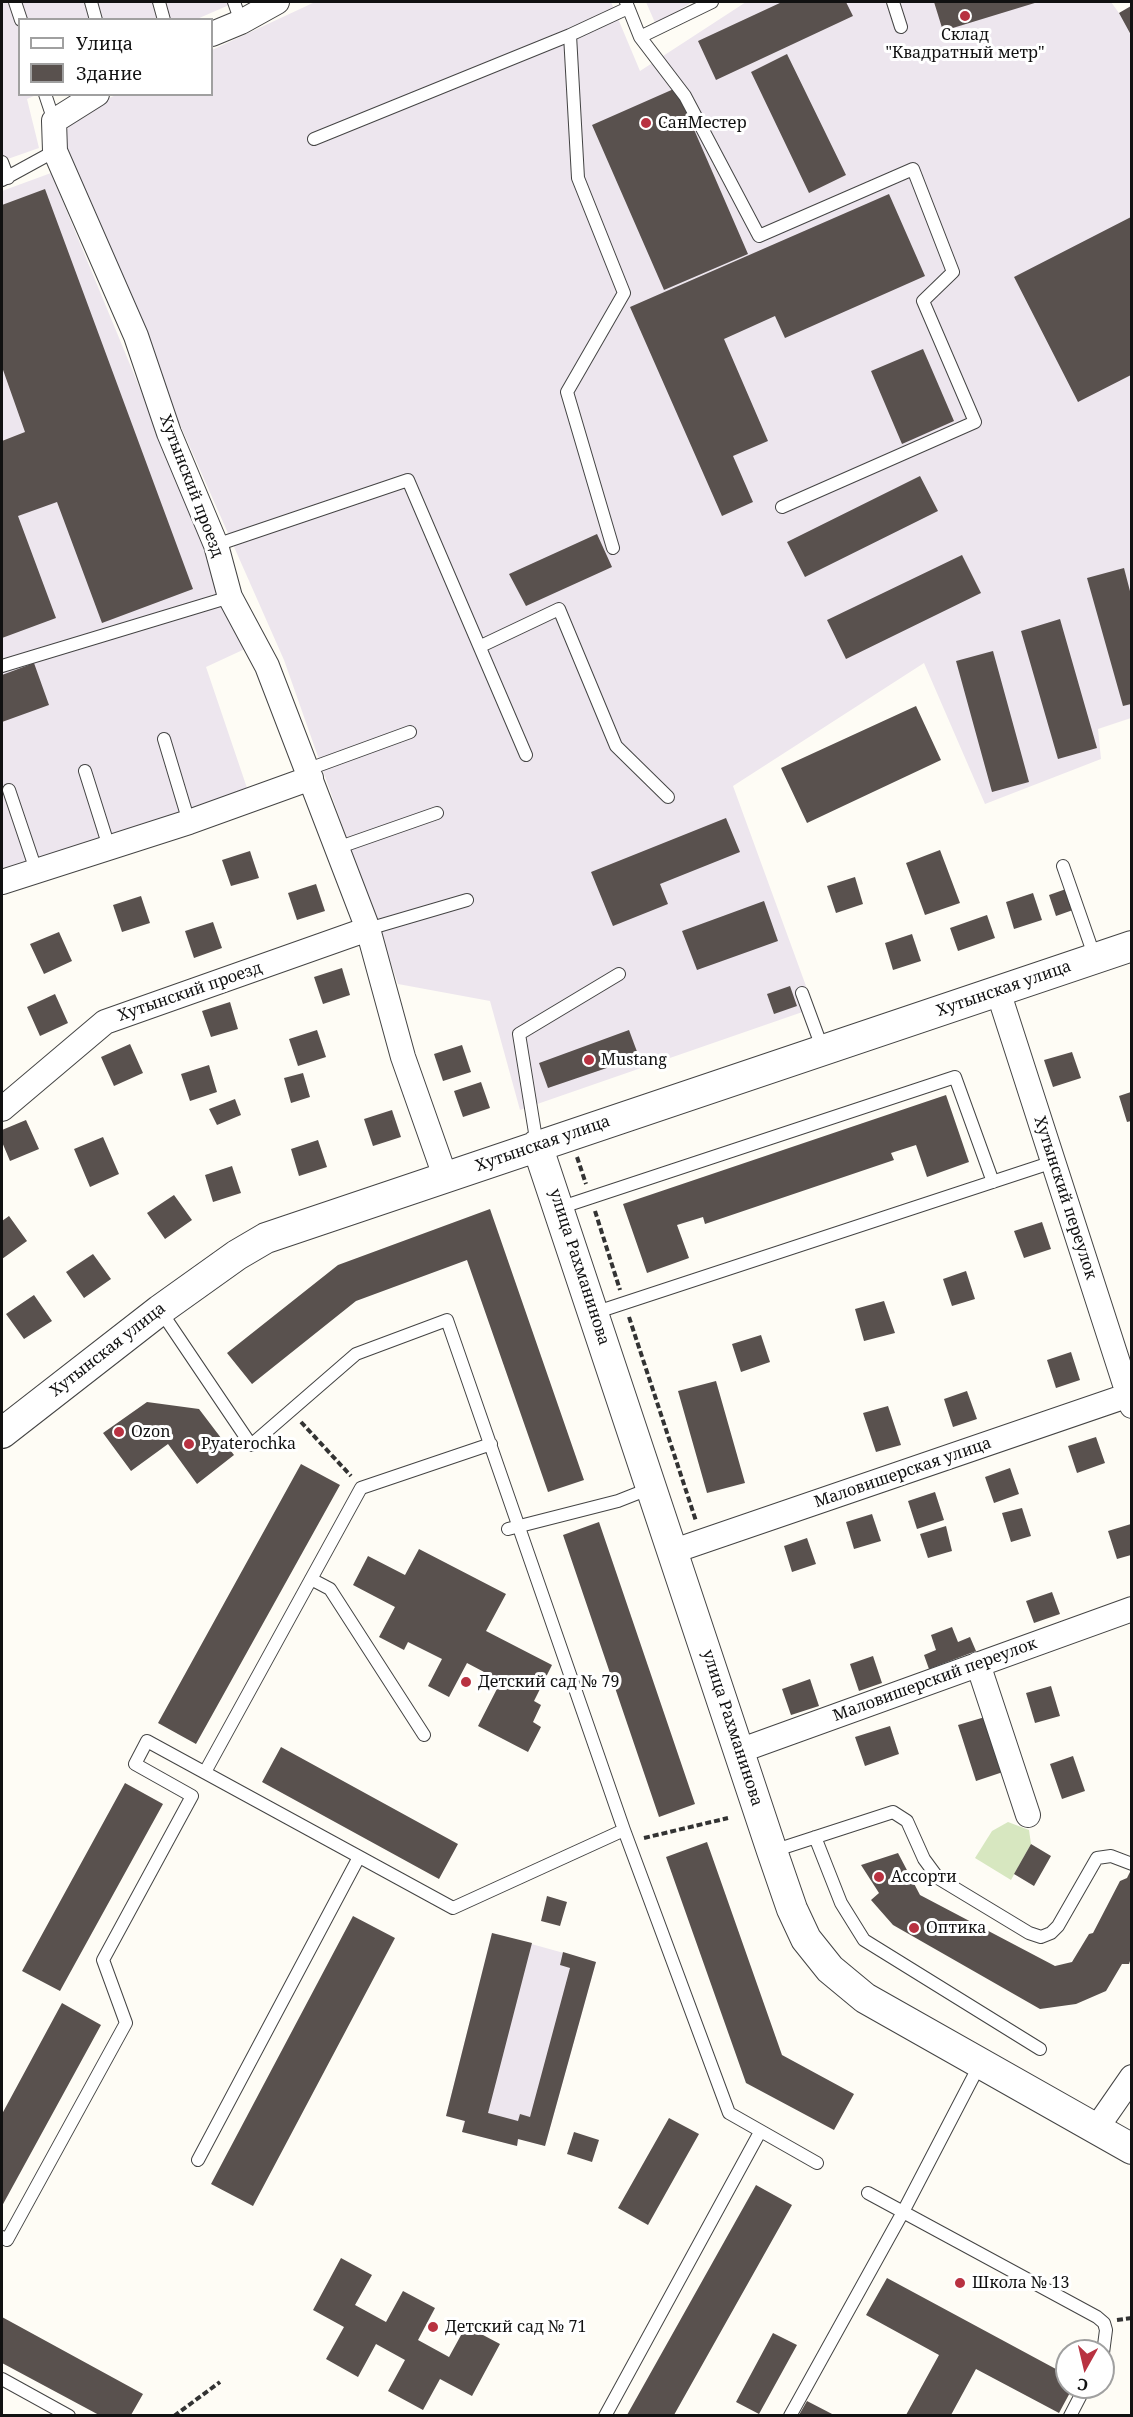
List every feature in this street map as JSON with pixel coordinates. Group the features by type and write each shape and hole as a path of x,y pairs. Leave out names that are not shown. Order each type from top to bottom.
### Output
{"street":[{"path":"213,33 238,12 277,2"},
{"path":"54,122 94,96"},
{"name":"Хутынский проезд","path":"54,122 55,151 136,336 169,433 216,545 230,597 267,666 368,929 403,1057 446,1179"},
{"path":"2,882 189,822 308,774"},
{"name":"Хутынский проезд","path":"2,1109 105,1022 368,929"},
{"name":"Хутынская улица","path":"2,1433 160,1310 266,1238 1131,946"},
{"name":"Хутынский переулок","path":"998,991 1130,1398"},
{"name":"улица Рахманинова","path":"537,1145 772,1851 799,1924 816,1953 830,1969 866,1998 1131,2149"},
{"name":"Маловишерская улица","path":"674,1551 1130,1398"},
{"name":"Маловишерский переулок","path":"739,1752 1131,1609"},
{"path":"978,1664 1028,1815"},
{"path":"1096,2129 1131,2077"}],"lane":[{"path":"15,2 20,18"},
{"path":"91,2 95,18"},
{"path":"159,2 163,18"},
{"path":"640,37 712,2"},
{"path":"893,2 902,27"},
{"path":"314,139 570,35 627,5 640,37 685,96 759,236 913,169 953,272 923,301 975,422 782,507"},
{"path":"570,35 578,178 624,292 567,392 613,548"},
{"path":"46,96 54,122"},
{"path":"2,162 5,179 55,151"},
{"path":"216,545 408,480 526,754"},
{"path":"2,666 230,597"},
{"path":"481,646 559,609 616,746 668,797"},
{"path":"308,774 410,732"},
{"path":"164,739 189,822"},
{"path":"85,771 109,847"},
{"path":"9,790 36,870"},
{"path":"337,848 436,813"},
{"path":"1063,866 1095,958"},
{"path":"368,929 467,900"},
{"path":"537,1145 519,1034 619,974"},
{"path":"802,993 823,1050"},
{"path":"559,1208 955,1077 993,1182"},
{"path":"594,1313 1053,1162"},
{"path":"160,1310 251,1445 356,1354 447,1320 491,1444 514,1527 593,1757 627,1836 729,2113 817,2163"},
{"path":"205,1772 361,1488 491,1444"},
{"path":"514,1527 618,1502 652,1487"},
{"path":"311,1579 330,1589 424,1736"},
{"path":"2,2237 7,2240 126,2023 103,1960 192,1796 135,1764 147,1741 453,1908 627,1836"},
{"path":"772,1851 888,1812 899,1814 907,1821 924,1860 938,1878 1029,1934 1041,1937 1052,1933 1058,1926 1097,1858 1111,1856 1131,1864"},
{"path":"815,1837 841,1903 864,1940 1040,2049"},
{"path":"198,2160 359,1857"},
{"path":"790,2415 903,2212 980,2064"},
{"path":"605,2415 760,2132"},
{"path":"868,2193 1097,2316 1104,2323 1105,2339"},
{"path":"2,2379 69,2415"},
{"path":"1070,2415 1079,2399"}],"path":[{"path":"577,1157 702,1541"},
{"path":"291,1411 361,1488"},
{"path":"627,1836 728,1818"},
{"path":"174,2415 220,2382"}],"shaded area":[{"path":"2,2 236,2 199,18 18,18 18,96 34,96 27,99 39,148 2,161"},
{"path":"315,2 611,2 640,71 746,2 1111,2 1119,13 1131,6 1131,718 1098,729 1101,759 985,804 924,663 733,786 814,1008 520,1110 490,1001 398,984 284,660 174,411 55,123 114,96 213,96 213,50"},
{"path":"646,2 692,2 656,25"},
{"path":"51,173 247,648 206,667 247,788 2,876 2,191"},
{"path":"492,1933 596,1962 545,2146 519,2139 517,2146 462,2132 464,2121 446,2116"}],"green space":[{"path":"1008,1822 1029,1830 1031,1844 1011,1880 975,1858 992,1831"}],"building":[{"path":"782,2 846,2 853,16 716,80 698,41"},
{"name":"Склад \"Квадратный метр\"","path":"934,2 1038,2 943,31"},
{"path":"1131,6 1131,35 1119,13"},
{"path":"787,54 846,175 809,193 751,72"},
{"path":"676,88 748,254 664,290 592,125"},
{"path":"45,189 193,589 102,623 57,502 18,516 56,618 2,638 2,441 25,432 2,367 2,205"},
{"path":"889,194 925,276 785,338 775,316 724,339 768,441 733,456 753,502 722,516 630,307"},
{"path":"1131,217 1131,375 1078,402 1014,277"},
{"path":"923,349 954,421 902,444 871,371"},
{"path":"920,476 938,511 805,577 787,542"},
{"path":"597,534 612,567 526,606 509,574"},
{"path":"962,555 981,593 846,659 827,620"},
{"path":"1124,568 1131,595 1131,704 1123,706 1087,578"},
{"path":"1060,619 1097,748 1058,759 1021,631"},
{"path":"993,651 1029,782 992,792 956,661"},
{"path":"34,663 49,705 2,722 2,675"},
{"path":"916,706 941,760 807,823 781,768"},
{"path":"726,818 740,852 660,884 668,904 613,926 591,872"},
{"path":"940,850 960,903 925,915 906,863"},
{"path":"250,851 259,878 231,886 222,860"},
{"path":"855,877 863,904 836,913 827,886"},
{"path":"316,884 325,911 297,920 288,893"},
{"path":"1066,889 1073,910 1056,916 1049,895"},
{"path":"1033,893 1042,920 1014,929 1006,902"},
{"path":"141,896 150,923 122,932 113,905"},
{"path":"764,901 778,941 697,970 682,931"},
{"path":"987,915 995,938 958,951 950,928"},
{"path":"213,922 222,948 194,958 185,931"},
{"path":"59,932 72,961 44,974 30,944"},
{"path":"912,934 921,961 893,970 885,943"},
{"path":"342,968 350,995 323,1004 314,977"},
{"path":"790,986 797,1006 774,1014 767,994"},
{"path":"55,994 68,1023 40,1036 27,1007"},
{"path":"230,1002 238,1029 211,1037 202,1011"},
{"path":"317,1030 326,1057 298,1066 289,1039"},
{"name":"Mustang","path":"629,1030 639,1057 548,1088 539,1063"},
{"path":"130,1044 143,1073 114,1086 101,1057"},
{"path":"462,1045 471,1072 443,1081 434,1054"},
{"path":"1072,1052 1081,1078 1053,1087 1044,1060"},
{"path":"209,1065 217,1092 190,1101 181,1074"},
{"path":"303,1073 310,1097 291,1103 284,1078"},
{"path":"481,1082 490,1108 463,1117 454,1091"},
{"path":"1131,1092 1131,1121 1127,1122 1119,1096"},
{"path":"946,1095 969,1162 927,1177 916,1145 891,1153 894,1160 705,1224 703,1217 677,1225 689,1258 647,1273 623,1204"},
{"path":"235,1099 241,1115 217,1125 209,1109"},
{"path":"392,1110 401,1137 373,1146 364,1119"},
{"path":"26,1120 39,1149 10,1161 2,1142 2,1130"},
{"path":"103,1137 119,1174 90,1187 74,1149"},
{"path":"318,1140 327,1167 299,1176 291,1149"},
{"path":"232,1166 241,1193 213,1202 205,1175"},
{"path":"174,1195 192,1220 165,1239 147,1213"},
{"path":"490,1209 584,1480 548,1492 467,1260 356,1301 252,1384 227,1353 338,1265"},
{"path":"9,1216 27,1241 2,1259 2,1221"},
{"path":"1042,1222 1051,1249 1024,1258 1014,1231"},
{"path":"93,1254 111,1279 84,1298 66,1272"},
{"path":"966,1271 975,1299 952,1306 943,1279"},
{"path":"34,1295 52,1321 24,1339 6,1314"},
{"path":"884,1301 895,1333 864,1341 855,1309"},
{"path":"761,1335 770,1362 741,1372 732,1344"},
{"path":"1071,1352 1080,1380 1056,1388 1047,1360"},
{"path":"716,1381 745,1483 707,1493 678,1391"},
{"path":"967,1391 977,1419 953,1427 944,1399"},
{"path":"147,1402 199,1409 234,1455 197,1484 168,1444 131,1471 103,1433"},
{"path":"888,1406 901,1445 876,1452 863,1413"},
{"path":"1096,1437 1105,1463 1077,1473 1068,1446"},
{"path":"301,1464 340,1485 196,1744 158,1723"},
{"path":"1010,1468 1019,1494 994,1503 985,1477"},
{"path":"935,1492 944,1520 917,1529 908,1501"},
{"path":"1022,1508 1031,1536 1011,1542 1002,1513"},
{"path":"872,1514 881,1541 854,1549 846,1522"},
{"path":"599,1522 695,1804 659,1817 563,1535"},
{"path":"1131,1524 1131,1555 1117,1559 1108,1531"},
{"path":"946,1526 952,1551 928,1558 920,1534"},
{"path":"807,1538 816,1564 792,1572 784,1546"},
{"path":"419,1549 506,1594 486,1631 552,1665 534,1701 541,1705 533,1722 541,1727 528,1752 478,1726 501,1681 467,1663 449,1697 428,1686 442,1659 408,1642 404,1650 379,1637 395,1607 353,1585 368,1556 405,1575"},
{"path":"1052,1592 1060,1614 1034,1623 1026,1601"},
{"path":"952,1627 958,1642 970,1637 976,1651 929,1669 924,1655 936,1650 931,1635"},
{"path":"873,1656 882,1683 859,1691 850,1664"},
{"path":"810,1679 819,1706 791,1715 782,1689"},
{"path":"1051,1686 1060,1716 1035,1723 1026,1693"},
{"path":"985,1717 1003,1772 976,1781 958,1725"},
{"path":"890,1726 899,1754 865,1766 855,1737"},
{"path":"281,1747 458,1844 439,1879 262,1782"},
{"path":"1073,1756 1085,1791 1062,1799 1050,1764"},
{"path":"125,1783 163,1804 60,1991 22,1971"},
{"path":"707,1842 782,2055 854,2094 834,2130 746,2083 666,1857"},
{"path":"1031,1844 1051,1856 1034,1886 1014,1874"},
{"path":"898,1853 920,1895 1055,1966 1072,1962 1089,1934 1093,1933 1120,1881 1127,1878 1131,1870 1131,1958 1129,1964 1122,1964 1106,1991 1076,2004 1040,2009 893,1925 871,1900 879,1893 861,1865"},
{"path":"547,1896 567,1902 560,1926 541,1921"},
{"path":"353,1916 395,1938 253,2206 211,2184"},
{"path":"492,1933 532,1943 488,2113 518,2121 520,2114 530,2117 570,1968 560,1965 563,1952 596,1962 545,2146 518,2139 517,2146 462,2132 465,2121 446,2116"},
{"path":"62,2003 101,2025 2,2206 2,2114"},
{"path":"669,2118 699,2134 648,2225 618,2208"},
{"path":"574,2132 599,2140 592,2162 567,2154"},
{"path":"756,2185 792,2205 674,2415 627,2415"},
{"path":"341,2258 372,2275 355,2305 386,2322 403,2291 435,2308 418,2340 449,2357 466,2326 500,2344 472,2396 440,2379 423,2410 388,2391 405,2360 376,2344 358,2377 326,2359 344,2327 313,2310"},
{"path":"887,2278 1055,2369 1055,2399 1067,2399 1059,2413 976,2369 951,2415 906,2415 939,2355 866,2315"},
{"path":"2,2317 143,2394 131,2415 99,2415 2,2363"},
{"path":"773,2333 797,2345 759,2414 736,2402"},
{"path":"807,2401 834,2415 799,2415"}],"place":[{"name":"Склад \"Квадратный метр\"","path":"965,16"},
{"name":"СанМестер","path":"646,123"},
{"name":"Mustang","path":"589,1060"},
{"name":"Ozon","path":"119,1432"},
{"name":"Pyaterochka","path":"189,1444"},
{"name":"Детский сад № 79","path":"466,1682"},
{"name":"Ассорти","path":"879,1877"},
{"name":"Оптика","path":"914,1928"},
{"name":"Школа № 13","path":"960,2283"},
{"name":"Детский сад № 71","path":"433,2327"}]}
